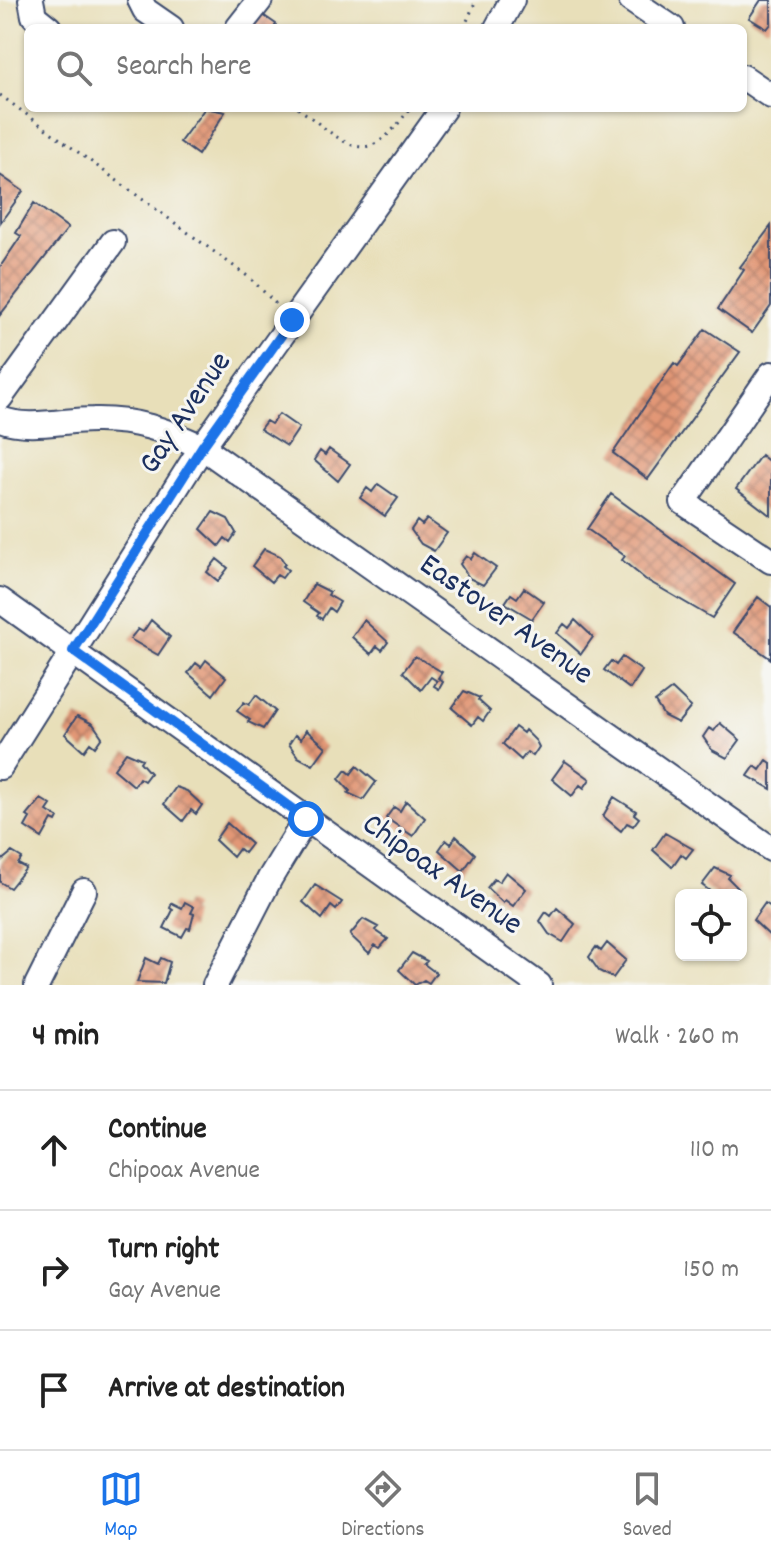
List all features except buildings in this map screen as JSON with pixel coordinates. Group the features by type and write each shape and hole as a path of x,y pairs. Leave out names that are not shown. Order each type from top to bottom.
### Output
{"street":[{"path":"31,0 34,16 44,24"},
{"path":"241,24 260,0"},
{"path":"499,24 512,0"},
{"path":"631,0 666,24"},
{"path":"138,1 166,24"},
{"path":"747,80 771,96"},
{"name":"Gay Avenue","path":"0,767 202,447 441,112"},
{"path":"0,398 113,242"},
{"path":"771,374 683,502 771,561"},
{"name":"Eastover Avenue","path":"0,419 29,424 115,420 166,430 202,447 771,849"},
{"name":"Chipoax Avenue","path":"0,600 539,985"},
{"path":"215,985 270,878 306,819"},
{"path":"37,985 84,891"}],"path":[{"path":"466,24 476,0"},
{"path":"0,95 250,278 292,320"},
{"path":"304,112 348,144 363,148 385,141 407,112"}],"route":[{"path":"292,320 202,447 73,651 306,819"}]}
